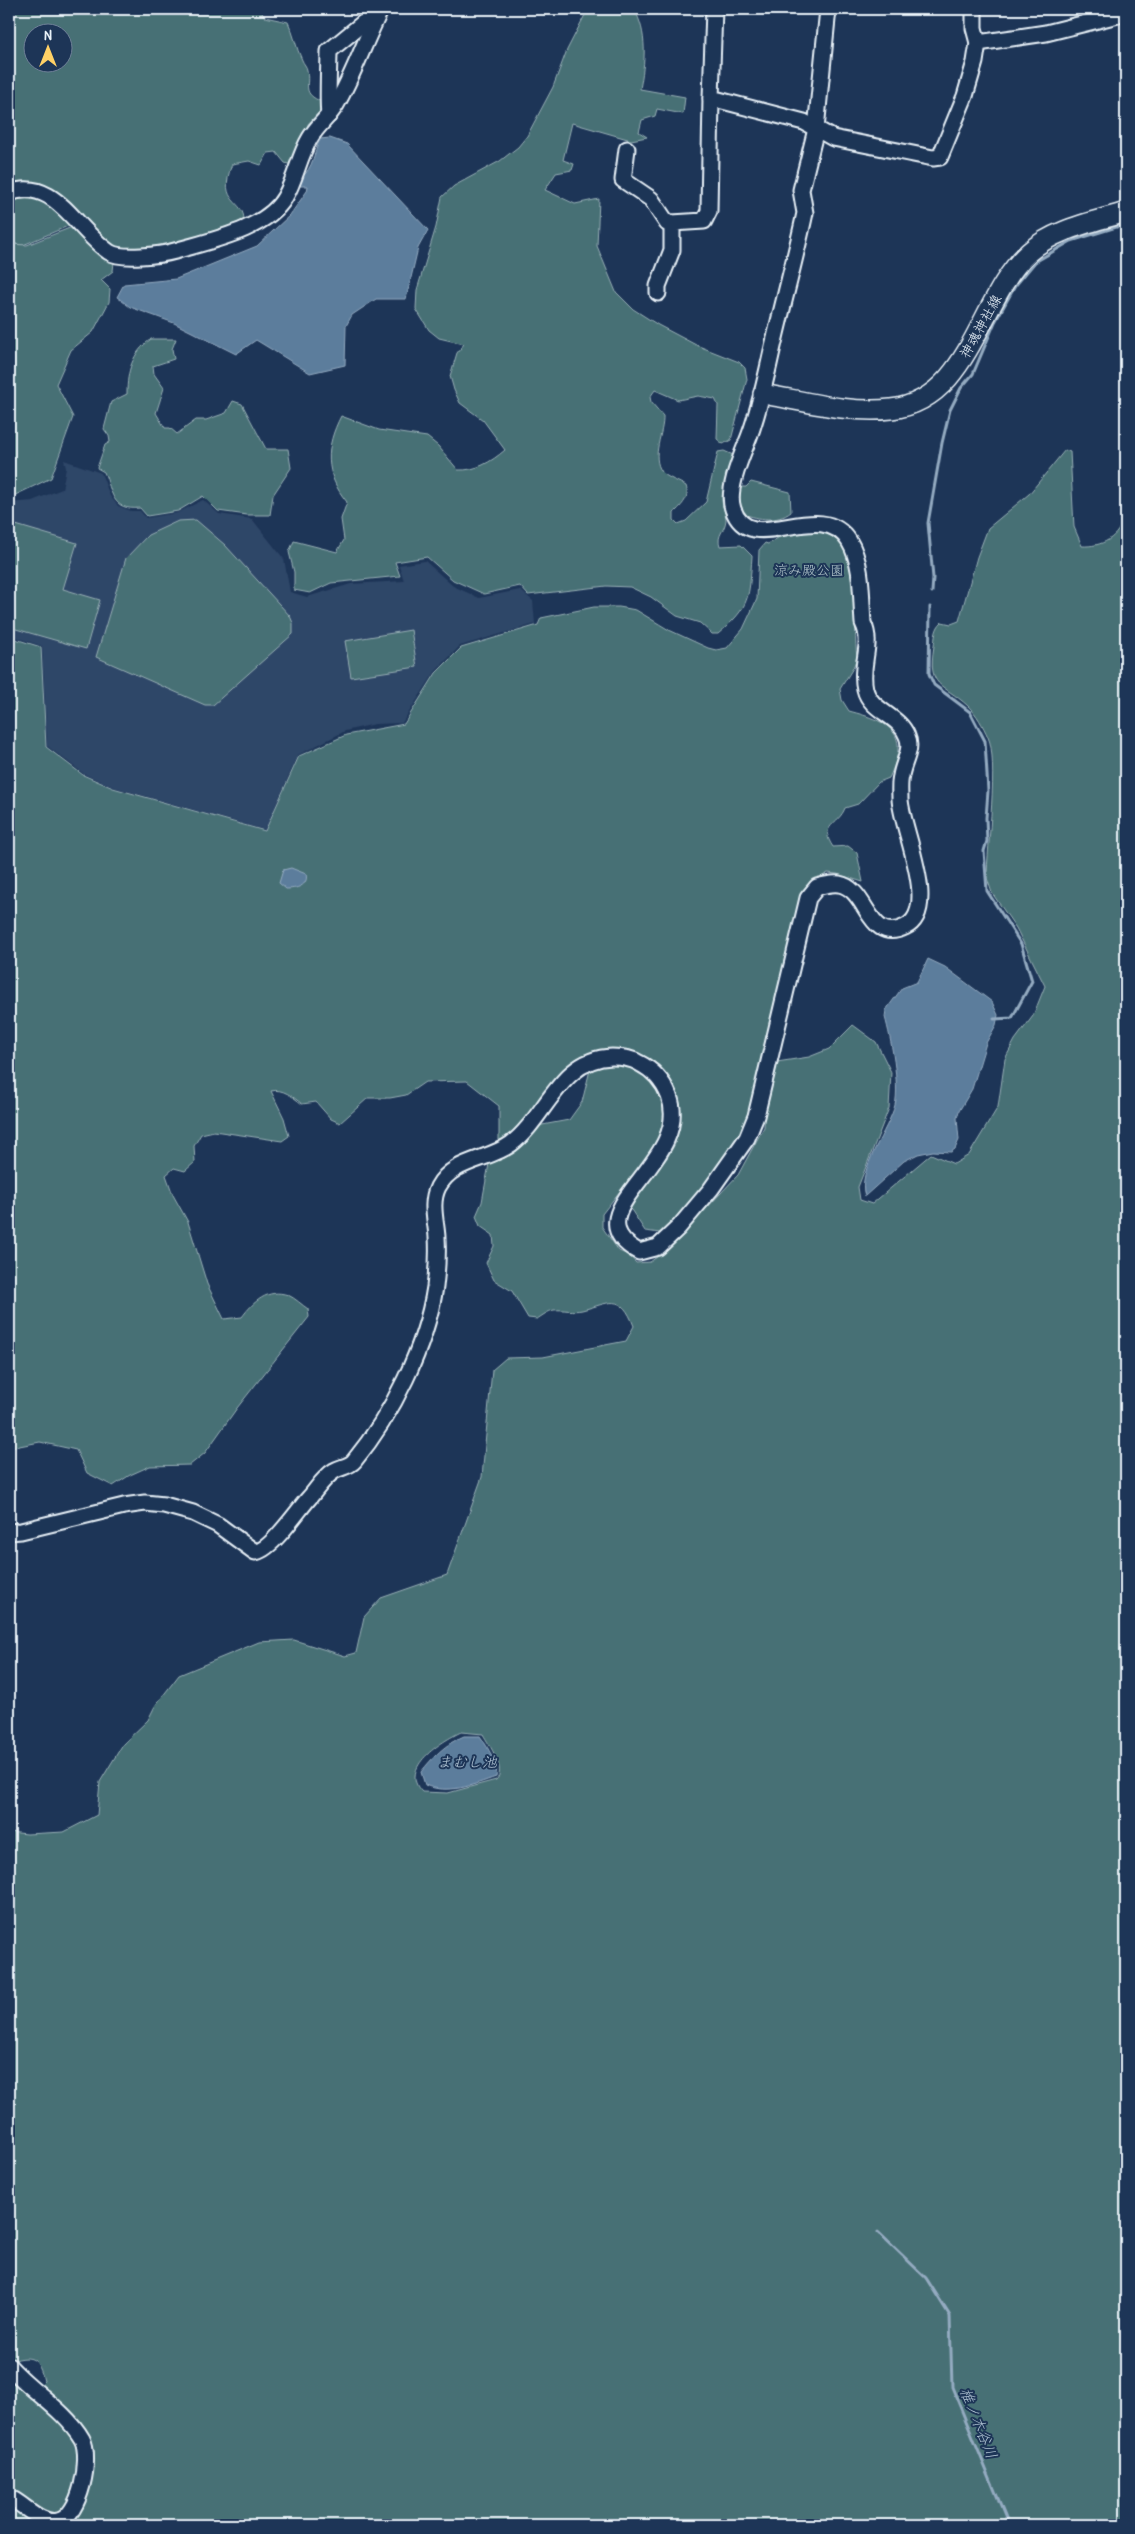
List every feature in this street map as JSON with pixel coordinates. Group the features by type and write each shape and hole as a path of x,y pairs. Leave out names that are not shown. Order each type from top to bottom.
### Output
{"main road":[{"name":"神魂神社線","path":"763,394 838,407 877,410 892,409 921,400 935,390 961,362 992,302 1015,267 1029,252 1054,235 1126,212"}],"street":[{"path":"627,149 623,180 651,198 662,218 667,223 704,221 709,211 714,9"},
{"path":"9,1532 21,1531 124,1506 144,1503 164,1505 193,1513 218,1525 255,1552 261,1552 275,1539 333,1471 352,1464 405,1382 418,1352 435,1289 437,1239 435,1196 437,1189 452,1170 499,1152 512,1144 556,1091 576,1070 586,1064 607,1057 638,1062 657,1076 664,1085 672,1104 671,1126 663,1148 619,1207 616,1229 620,1238 639,1252 658,1247 670,1237 711,1189 747,1138 756,1116 801,920 808,898 817,887 838,884 855,891 871,920 888,929 905,927 916,918 920,910 921,896 912,845 900,802 900,778 910,748 904,729 897,720 868,698 864,689 863,658 868,645 867,630 863,623 858,565 853,550 838,528 827,524 806,523 773,531 762,531 744,523 734,514 732,507 738,467 763,394 805,213 801,190 816,130 828,9"},
{"path":"711,98 804,122 834,138 933,158 940,157 970,83 978,43 974,28 974,9"},
{"path":"978,43 1046,33 1126,13"},
{"path":"330,115 327,110 330,78 329,51 373,14"},
{"path":"9,193 24,188 34,189 51,195 84,231 110,253 123,257 164,254 229,236 271,212 284,200 310,138 330,115 373,14"},
{"path":"658,293 658,286 672,250 672,223"},
{"path":"9,2366 74,2428 83,2442 86,2458 78,2498 67,2517 58,2521 49,2521 14,2500 9,2501"}],"shaded area":[{"path":"64,460 101,473 110,496 118,506 131,511 140,511 146,518 177,513 203,500 219,514 252,519 284,559 290,592 307,597 351,584 404,581 399,565 425,561 453,586 479,598 520,590 533,601 535,624 460,646 435,672 402,723 375,724 345,731 298,755 265,830 113,787 84,774 47,746 42,646 9,635 9,503 32,501 62,489 66,468"}],"green space":[{"path":"9,9 259,9 265,17 288,22 307,69 309,92 311,96 322,102 321,110 308,124 306,138 292,165 285,163 276,152 268,153 261,165 249,161 232,164 227,187 229,195 241,209 244,223 164,250 112,250 89,230 53,190 33,184 9,188"},
{"path":"588,9 634,9 642,28 644,48 640,89 685,97 683,114 657,109 655,116 642,120 639,132 647,137 631,140 572,123 563,160 574,164 572,170 556,173 545,190 575,204 599,199 597,246 616,292 633,309 696,345 739,362 745,368 747,379 731,440 723,444 717,439 718,405 715,399 698,396 678,400 655,390 650,397 651,402 663,416 657,452 659,466 664,474 686,486 687,490 684,501 674,513 674,520 678,524 686,521 706,502 718,452 724,451 733,455 733,471 722,497 726,520 719,542 720,546 741,545 752,556 749,592 742,608 737,616 718,634 712,634 700,623 677,616 651,597 630,587 606,586 528,595 520,586 484,594 453,580 427,557 395,562 400,576 331,583 310,593 294,590 294,572 289,552 294,541 337,552 344,540 341,519 347,502 339,492 334,481 329,460 332,439 341,416 379,430 427,437 438,446 458,470 471,469 483,465 505,450 483,420 460,403 450,376 457,353 464,344 439,338 429,330 416,309 417,290 436,227 442,197 454,186 500,161 518,147 527,136 553,87 567,50"},
{"path":"34,189 75,223 23,245 9,243 9,194"},
{"path":"72,227 114,262 113,271 101,280 110,289 109,302 93,332 71,350 56,384 73,417 51,478 9,498 9,244 27,245"},
{"path":"151,339 176,339 172,349 174,359 153,366 154,374 164,388 156,413 165,428 170,428 177,434 196,420 206,420 226,413 233,401 242,404 266,449 288,449 291,468 273,495 270,515 247,515 218,511 203,496 178,511 147,516 140,508 123,506 115,499 104,472 97,468 105,445 110,442 109,436 104,429 111,402 127,394 128,378 135,356"},
{"path":"1065,450 1070,452 1074,527 1082,546 1089,546 1103,543 1118,531 1123,517 1126,486 1126,2525 9,2525 9,2384 14,2381 30,2397 36,2398 38,2387 44,2381 40,2368 34,2360 25,2358 11,2361 9,2358 9,1832 27,1834 64,1832 97,1815 100,1782 123,1744 148,1720 155,1706 179,1675 259,1642 294,1640 345,1656 356,1653 364,1617 381,1598 447,1575 482,1477 492,1370 506,1358 543,1357 626,1341 634,1326 629,1315 619,1304 607,1303 579,1311 554,1310 547,1312 537,1319 528,1318 512,1291 494,1280 486,1263 494,1246 493,1235 480,1226 476,1216 482,1202 489,1164 505,1158 520,1146 537,1126 569,1120 582,1102 591,1066 615,1063 637,1070 652,1082 661,1099 667,1119 659,1141 602,1214 602,1227 619,1251 630,1256 636,1263 650,1262 668,1249 738,1175 764,1127 766,1094 777,1062 809,1057 829,1049 853,1025 876,1042 891,1072 889,1108 858,1187 860,1200 872,1204 931,1154 954,1164 969,1155 998,1107 1005,1059 1015,1040 1033,1016 1045,986 1016,928 992,893 987,878 993,784 991,748 988,737 971,709 944,688 935,678 932,660 936,633 940,624 942,622 951,624 959,621 977,557 988,528 1029,494","holes":["461,1732 483,1734 498,1764 499,1776 496,1780 448,1793 422,1792 416,1783 415,1774 425,1756"]},
{"path":"751,482 790,492 791,512 774,519 743,514 737,501 740,487 746,487"},
{"path":"196,520 225,545 290,616 293,623 293,634 213,705 205,705 96,657 126,558 148,535 178,521"},
{"path":"9,523 77,543 63,589 100,600 86,649 9,627"},
{"name":"涼み殿公園","path":"821,530 836,539 843,546 853,571 855,585 857,657 853,668 840,689 842,700 849,711 864,715 886,725 893,732 897,740 898,750 889,778 879,782 858,804 845,808 829,829 829,840 833,847 848,846 857,853 863,882 828,873 819,878 799,901 795,927 783,971 763,1065 745,1128 733,1150 675,1221 660,1233 645,1231 628,1205 667,1158 675,1144 679,1115 676,1095 669,1079 659,1065 646,1057 630,1051 592,1054 543,1096 510,1137 499,1144 499,1106 467,1081 425,1082 406,1095 390,1098 368,1098 340,1123 331,1119 316,1102 302,1104 284,1092 271,1091 284,1118 289,1136 282,1141 214,1131 201,1134 194,1146 195,1162 185,1171 174,1168 166,1175 173,1195 188,1222 207,1284 224,1319 242,1317 256,1302 274,1293 281,1293 293,1298 308,1309 309,1317 237,1408 205,1453 190,1465 150,1466 130,1475 113,1486 87,1473 76,1450 40,1442 9,1448 9,637 41,647 46,747 83,775 113,788 265,831 299,756 346,735 404,724 436,673 461,648 538,625 541,618 594,607 619,607 636,610 669,630 708,648 716,650 727,648 743,629 757,599 759,550 765,543 768,544 786,533"},
{"path":"411,630 417,667 351,677 345,641"}],"water":[{"path":"330,138 347,144 428,230 418,248 406,299 376,299 352,315 346,326 345,365 310,373 256,340 236,354 174,323 130,307 117,297 124,284 176,279 257,246 290,215 307,191 308,186 300,186 301,178 311,165 320,139"},
{"path":"291,868 306,874 306,881 301,886 286,889 279,883 283,870"},
{"path":"928,959 945,967 992,1002 998,1015 996,1025 986,1043 972,1089 959,1111 957,1118 959,1140 955,1149 951,1152 933,1151 918,1154 904,1161 865,1196 863,1186 865,1175 874,1150 892,1115 895,1105 896,1074 885,1017 886,1010 902,988 917,982"},
{"name":"まむし池","path":"464,1736 480,1736 494,1761 496,1777 469,1786 452,1789 434,1788 425,1785 421,1772 440,1751"}],"waterway":[{"path":"932,592 933,578 928,523 942,443 950,410 961,388 973,374 995,322 1015,286 1035,262 1071,241 1126,224"},
{"path":"930,607 929,674 934,685 970,712 985,741 988,791 987,841 984,851 987,891 1021,944 1032,981 1012,1018 994,1019"},
{"name":"椎ノ木谷川","path":"878,2232 926,2278 950,2316 952,2387 1009,2525"}]}
